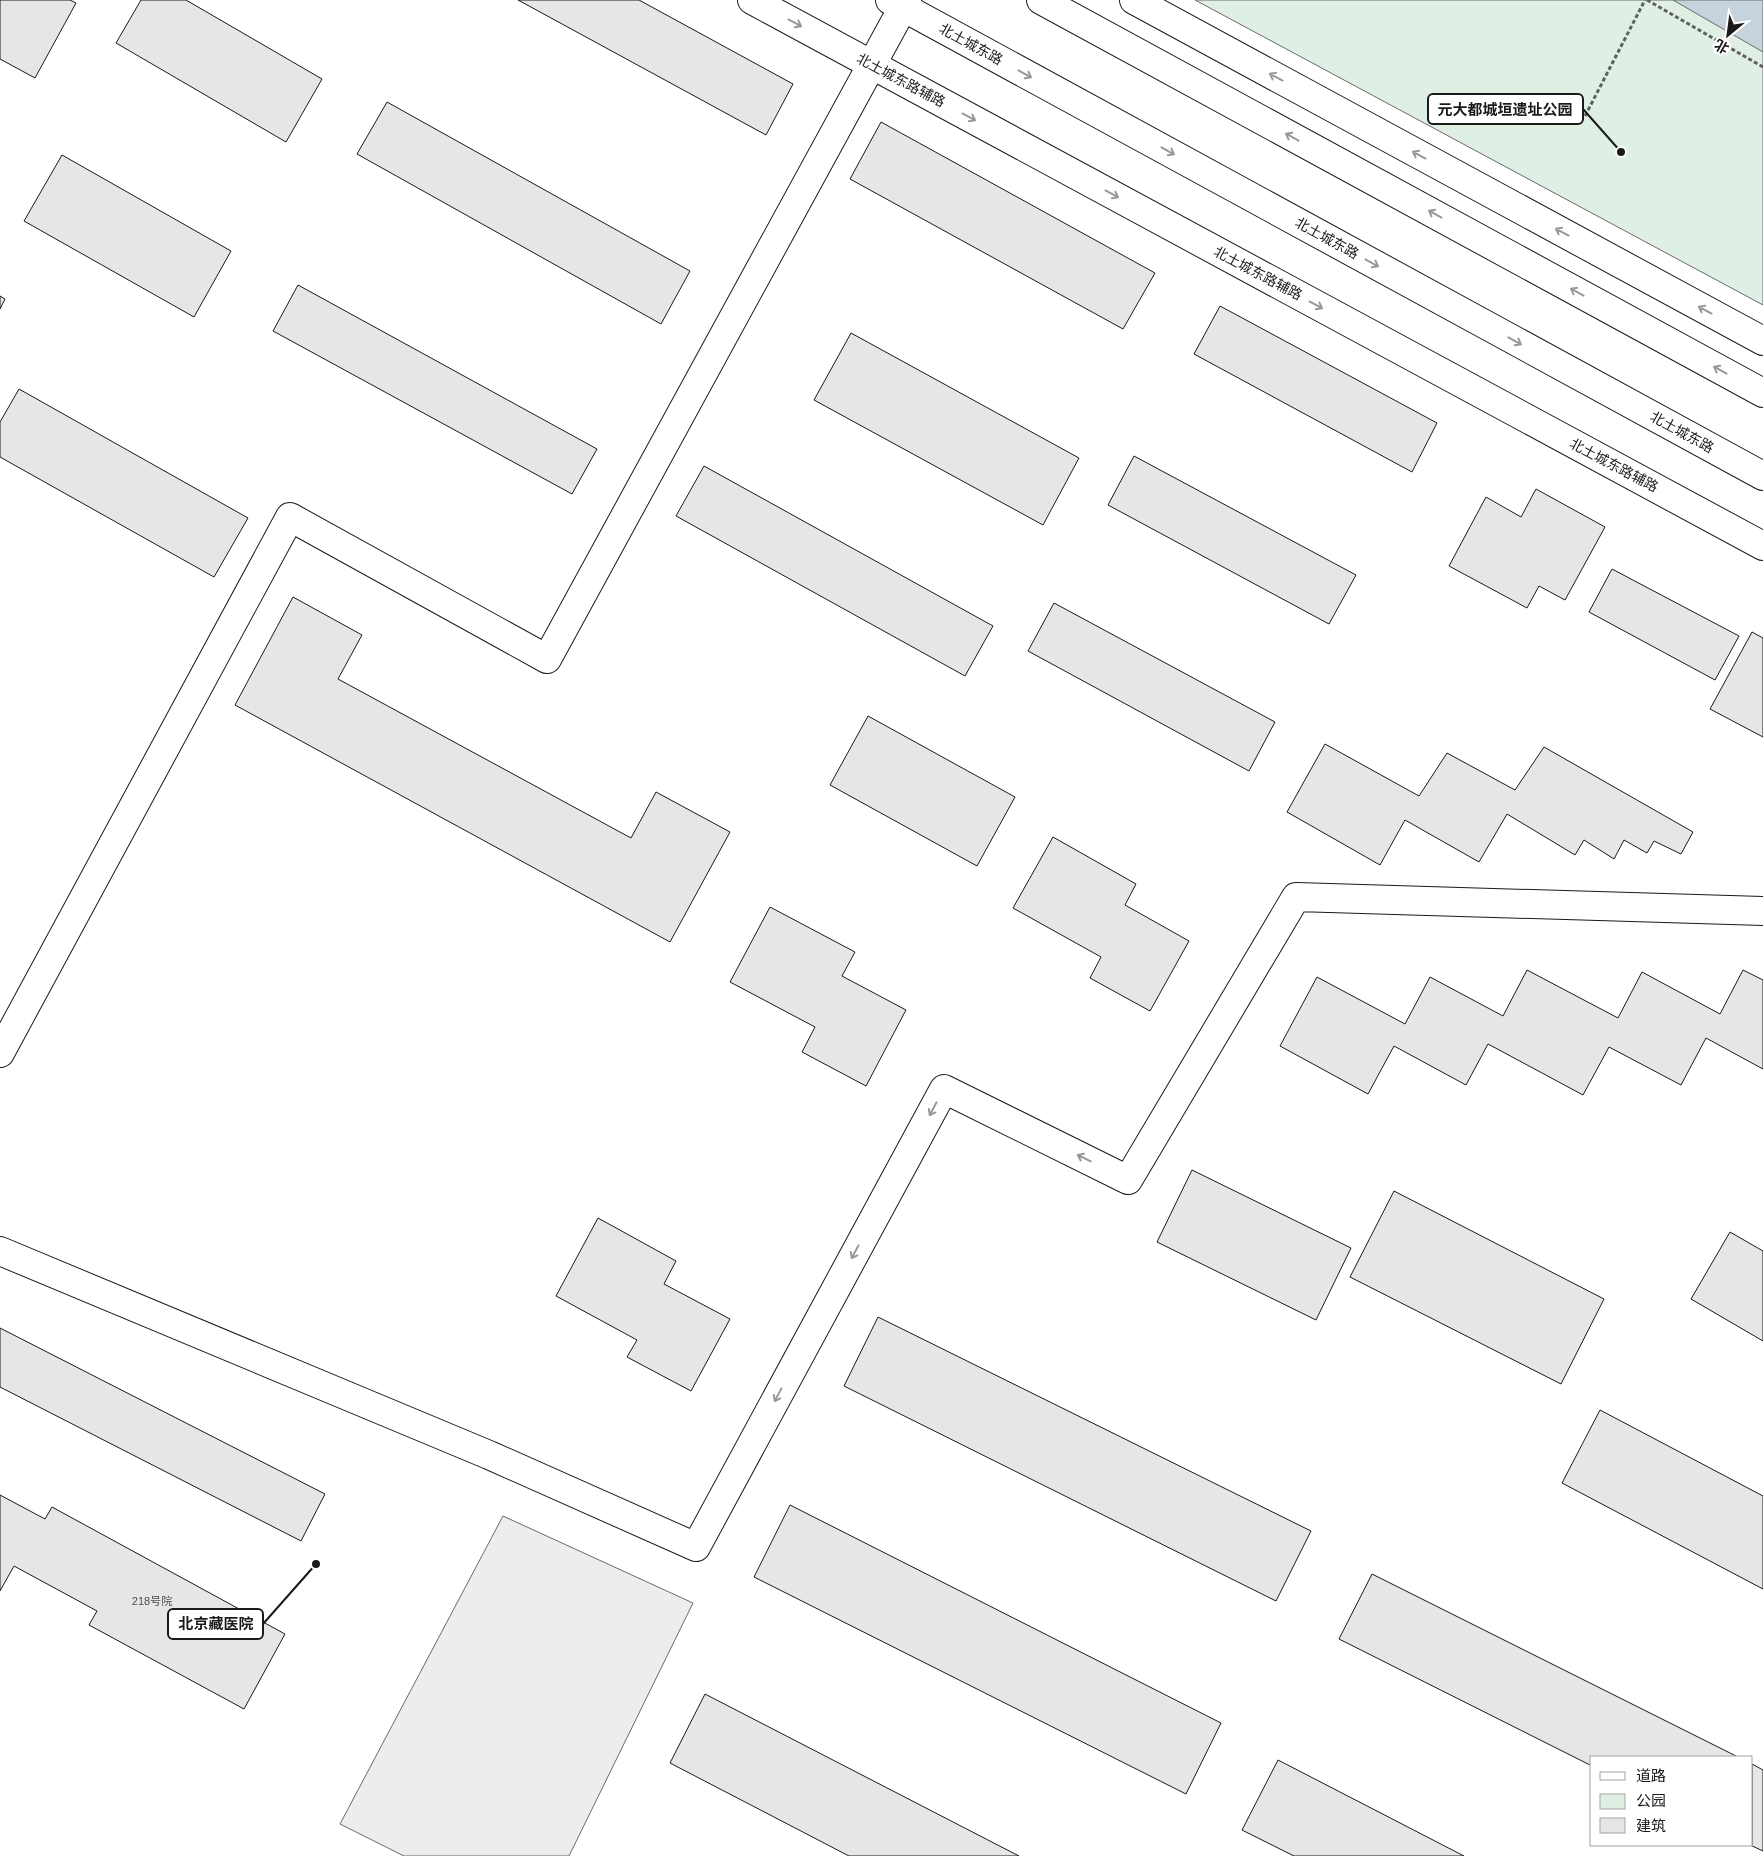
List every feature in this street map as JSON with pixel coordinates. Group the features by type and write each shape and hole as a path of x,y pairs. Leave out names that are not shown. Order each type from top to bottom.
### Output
{"street":[{"name":"北土城东路辅路","path":"752,0 1763,546"},
{"path":"1040,0 1763,393"},
{"path":"1134,0 1763,341"},
{"path":"0,1053 290,517 547,659 872,64 900,2"},
{"name":"北土城东路","path":"900,2 1763,476"},
{"path":"0,1251 489,1455 696,1547 944,1089 1128,1180 1296,897 1763,911"}],"path":[{"path":"1585,116 1646,0 1763,67"}],"green space":[{"path":"1195,0 1763,0 1763,305"}],"shaded area":[{"path":"1673,0 1763,0 1763,52"},
{"path":"503,1516 693,1603 569,1856 404,1856 340,1824"}],"building":[{"path":"0,0 70,0 76,3 35,78 0,59"},
{"path":"141,0 186,0 322,79 286,142 116,43"},
{"path":"518,0 639,0 793,84 766,135"},
{"path":"387,102 690,271 661,324 357,154"},
{"path":"881,122 1155,273 1123,329 850,179"},
{"path":"62,155 231,251 194,317 24,221"},
{"path":"298,285 597,449 572,494 273,331"},
{"path":"0,296 5,299 0,309"},
{"path":"1220,306 1437,423 1412,472 1194,354"},
{"path":"851,333 1079,458 1043,525 814,400"},
{"path":"19,389 248,518 214,577 0,457 0,422"},
{"path":"1134,456 1356,575 1329,624 1108,505"},
{"path":"704,466 993,626 965,676 676,516"},
{"path":"1536,489 1605,527 1565,600 1539,586 1527,608 1449,566 1486,497 1521,517"},
{"path":"1612,569 1739,636 1715,680 1589,612"},
{"path":"293,597 362,635 338,679 631,838 656,792 730,832 670,942 235,705"},
{"path":"1054,603 1275,722 1249,771 1028,651"},
{"path":"1752,632 1763,638 1763,737 1710,709"},
{"path":"868,716 1015,797 977,866 830,785"},
{"path":"1325,744 1419,796 1447,753 1515,790 1544,747 1693,832 1681,854 1654,841 1647,853 1624,840 1614,859 1584,840 1575,855 1507,814 1479,862 1405,820 1380,865 1287,812"},
{"path":"1053,837 1136,884 1125,905 1189,941 1150,1011 1090,978 1101,957 1013,908"},
{"path":"770,907 855,952 842,976 906,1010 866,1086 802,1052 815,1027 730,982"},
{"path":"1527,970 1618,1018 1642,972 1720,1014 1743,970 1763,980 1763,1069 1706,1038 1681,1085 1609,1047 1583,1095 1488,1044 1466,1085 1394,1046 1368,1094 1280,1046 1317,977 1405,1024 1430,977 1503,1016"},
{"path":"1192,1170 1351,1248 1316,1320 1157,1242"},
{"path":"1394,1191 1604,1299 1561,1384 1350,1277"},
{"path":"598,1218 676,1261 664,1284 730,1319 691,1391 627,1357 637,1340 556,1296"},
{"path":"1730,1232 1763,1251 1763,1341 1691,1299"},
{"path":"878,1317 1311,1531 1276,1601 844,1386"},
{"path":"0,1328 325,1494 301,1541 0,1387"},
{"path":"1600,1410 1763,1496 1763,1589 1562,1483"},
{"path":"0,1495 45,1519 52,1507 285,1634 244,1709 89,1625 97,1611 14,1566 0,1591"},
{"path":"790,1505 1221,1723 1186,1794 754,1577"},
{"path":"1372,1574 1736,1756 1590,1756 1590,1765 1339,1639"},
{"path":"705,1694 1019,1856 849,1856 670,1763"},
{"path":"1278,1760 1464,1856 1294,1856 1242,1830"},
{"path":"1753,1765 1763,1770 1763,1851 1752,1846"}],"place":[{"name":"元大都城垣遗址公园","path":"1621,152"},
{"name":"北京藏医院","path":"316,1564"}]}
